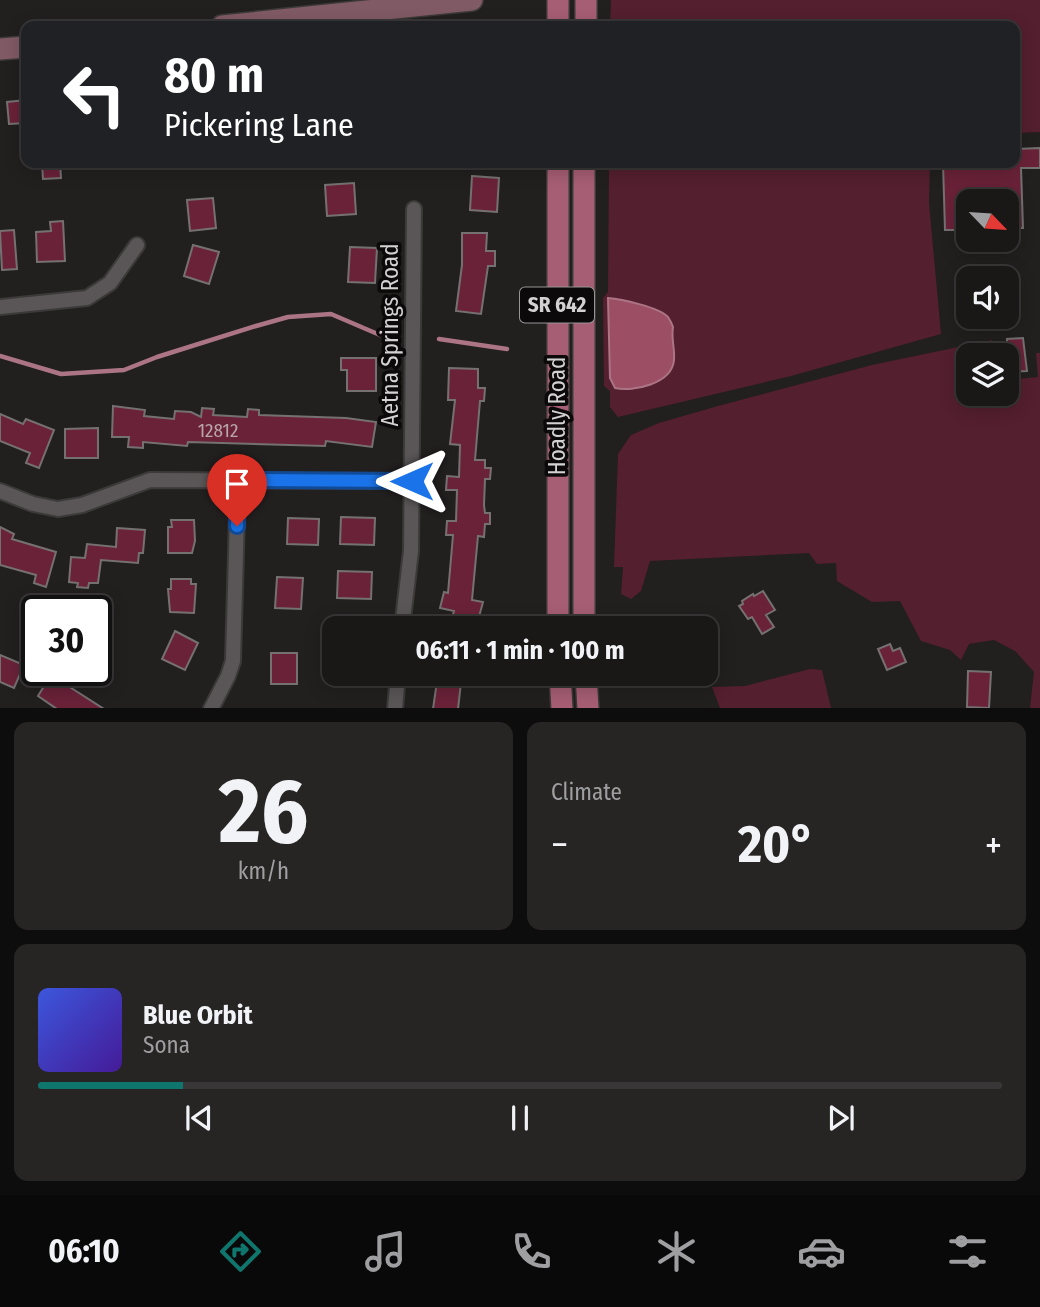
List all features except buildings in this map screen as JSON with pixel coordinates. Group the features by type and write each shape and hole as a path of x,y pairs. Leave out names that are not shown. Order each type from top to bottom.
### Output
{"main road":[{"path":"558,0 558,21"},
{"path":"586,0 586,21"},
{"name":"Hoadly Road","path":"558,168 558,616"},
{"name":"Hoadly Road","path":"584,168 584,616"},
{"path":"561,686 562,708"},
{"path":"587,686 588,708"}],"street":[{"path":"258,21 368,6 472,0"},
{"path":"0,50 21,48"},
{"name":"Aetna Springs Road","path":"403,616 411,551 414,209"},
{"path":"0,307 87,298 110,283 137,246"},
{"path":"0,491 33,504 58,509 96,501 150,480 412,481"},
{"path":"212,708 228,676 235,645 238,480"},
{"path":"395,708 397,686"}],"shaded area":[{"path":"611,0 1040,0 1040,132 1020,133 1020,21 610,21"},
{"path":"609,168 930,168 929,203 941,334 791,376 618,417 610,407 610,391 604,386 603,298 608,292"},
{"path":"608,298 648,307 669,318 673,327 674,360 672,368 659,380 632,389 615,388 610,378"},
{"path":"956,348 956,406 1019,406 1019,379 1038,377 1036,353 1040,353 1040,708 1030,708 1034,672 1015,651 994,640 969,644 961,660 950,650 921,641 900,601 872,602 837,581 836,563 817,564 809,553 650,561 641,591 631,599 621,594 623,567 614,567 618,454 631,435 659,423 872,365"},
{"path":"810,669 822,670 831,708 720,708 712,687 745,686"}],"waterway":[{"path":"0,356 61,374 124,370 157,357 288,317 331,314 380,335"},
{"path":"439,339 507,349"}],"route":[{"path":"237,526 238,480 412,481"}]}
